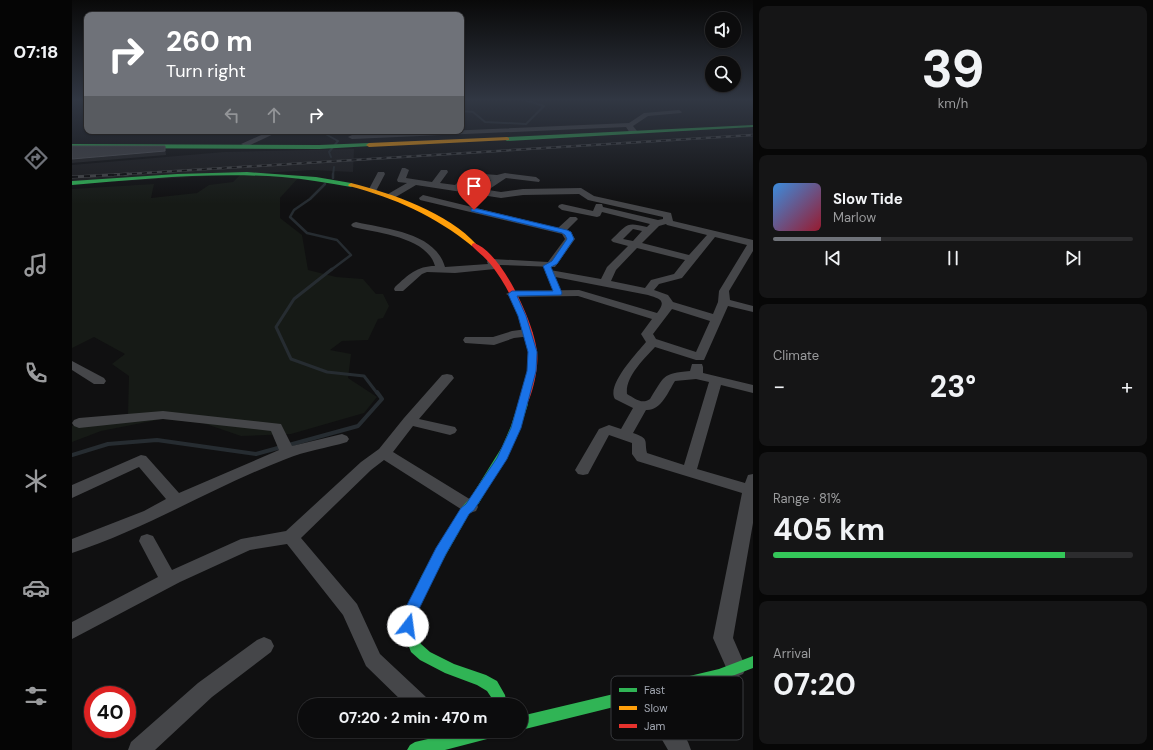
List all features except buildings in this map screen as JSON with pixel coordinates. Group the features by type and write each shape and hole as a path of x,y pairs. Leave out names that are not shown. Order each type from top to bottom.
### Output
{"street":[{"path":"244,145 245,134"},
{"path":"244,145 269,134"},
{"path":"352,137 415,134"},
{"path":"72,146 244,145 333,147 635,134"},
{"path":"405,170 401,180 494,194 506,195 523,192 581,191 592,198 668,215 668,221"},
{"path":"434,186 444,172"},
{"path":"72,183 248,173 306,177 373,190 391,196 424,211 460,233 493,264 512,294 522,316 533,352 532,371 516,428 501,459 470,507 465,511 426,579 411,611 408,626 411,638 416,648 425,656 450,669 481,680 492,686 499,698"},
{"path":"373,190 381,174"},
{"path":"456,189 470,175 498,178"},
{"path":"481,192 498,178 505,175 536,180"},
{"path":"391,196 415,182"},
{"path":"474,210 494,194"},
{"path":"423,198 568,234 570,239 548,269"},
{"path":"562,207 596,214 599,207 652,226"},
{"path":"560,231 573,219"},
{"path":"604,219 631,226 652,226 668,221 753,243 724,291 724,302 700,358 696,375"},
{"path":"356,225 420,242 437,256 441,262 441,269"},
{"path":"631,226 616,240 692,259"},
{"path":"604,283 611,272 611,269 652,226"},
{"path":"647,292 655,282 660,279 678,276 713,233"},
{"path":"399,289 418,272 426,269 455,270 493,264 548,269 647,292 664,297 668,304 717,318"},
{"path":"548,269 558,293"},
{"path":"512,294 579,293 659,317"},
{"path":"724,302 753,309"},
{"path":"668,304 647,334 652,342 700,358"},
{"path":"469,340 494,342 512,335 527,334"},
{"path":"652,342 631,367 619,389 620,396 641,406 649,406 655,402 670,378 674,376 696,375 753,389"},
{"path":"72,364 99,381"},
{"path":"72,631 168,580 247,544 291,537 366,466 384,453 409,421 447,378"},
{"path":"689,472 716,380"},
{"path":"625,435 641,406"},
{"path":"79,423 163,415 276,427 288,453"},
{"path":"409,421 450,430"},
{"path":"583,470 604,432 609,430 639,440 639,454 642,457 689,472 752,484 723,638 736,668"},
{"path":"72,546 150,515 176,501 288,453 342,439"},
{"path":"384,453 470,507"},
{"path":"72,492 141,460 176,501"},
{"path":"291,537 350,610 373,660 413,698"},
{"path":"147,541 168,580"},
{"path":"139,750 205,690 264,646"},
{"path":"711,676 753,662"},
{"path":"528,721 611,701"},
{"path":"415,750 435,738"},
{"path":"674,740 680,750"}],"shaded area":[{"path":"354,149 353,172 313,170 72,184 72,165 224,152"},
{"path":"240,175 299,177 280,198 280,218 302,235 308,270 336,277 363,279 376,294 383,294 389,306 383,318 378,319 368,340 342,341 330,350 351,354 348,378 377,397 364,413 291,434 241,436 203,423 162,419 101,431 72,442 72,426 128,415 129,376 112,364 125,354 94,337 72,348 72,189 154,184 151,198 197,193 209,185 233,182"}],"waterway":[{"path":"326,134 338,141 329,152 331,157"},
{"path":"333,175 334,167"},
{"path":"325,184 310,199 294,210 290,217 307,233 337,240 351,255 331,270"},
{"path":"332,269 294,299 276,327 291,359 327,372 364,376 377,393"},
{"path":"72,455 108,444 157,440 256,454 358,426 382,399 377,392"}],"railway":[{"path":"112,175 753,135"},
{"path":"72,177 128,174"}],"traffic: fast":[{"path":"507,139 602,134"},
{"path":"72,146 319,147 369,145"},
{"path":"72,183 212,174 247,174 316,179 351,185"},
{"path":"499,698 492,686 481,680 450,669 425,656 416,648 408,626 411,611 426,579 465,511 475,500 496,467 512,437 523,404"},
{"path":"715,676 753,662"},
{"path":"528,721 611,701"},
{"path":"415,750 463,738"}],"traffic: slow":[{"path":"369,145 507,139"},
{"path":"351,185 384,194 417,207 447,224 474,245"}],"traffic: jam":[{"path":"474,245 494,264 500,272 519,306 529,331 532,343 533,359 530,379 523,404"}],"route":[{"path":"408,626 411,611 440,552 465,511 470,507 501,459 516,428 532,371 533,352 522,316 512,294 558,293 547,266 554,262 570,239 570,236 564,232 474,210"}]}
